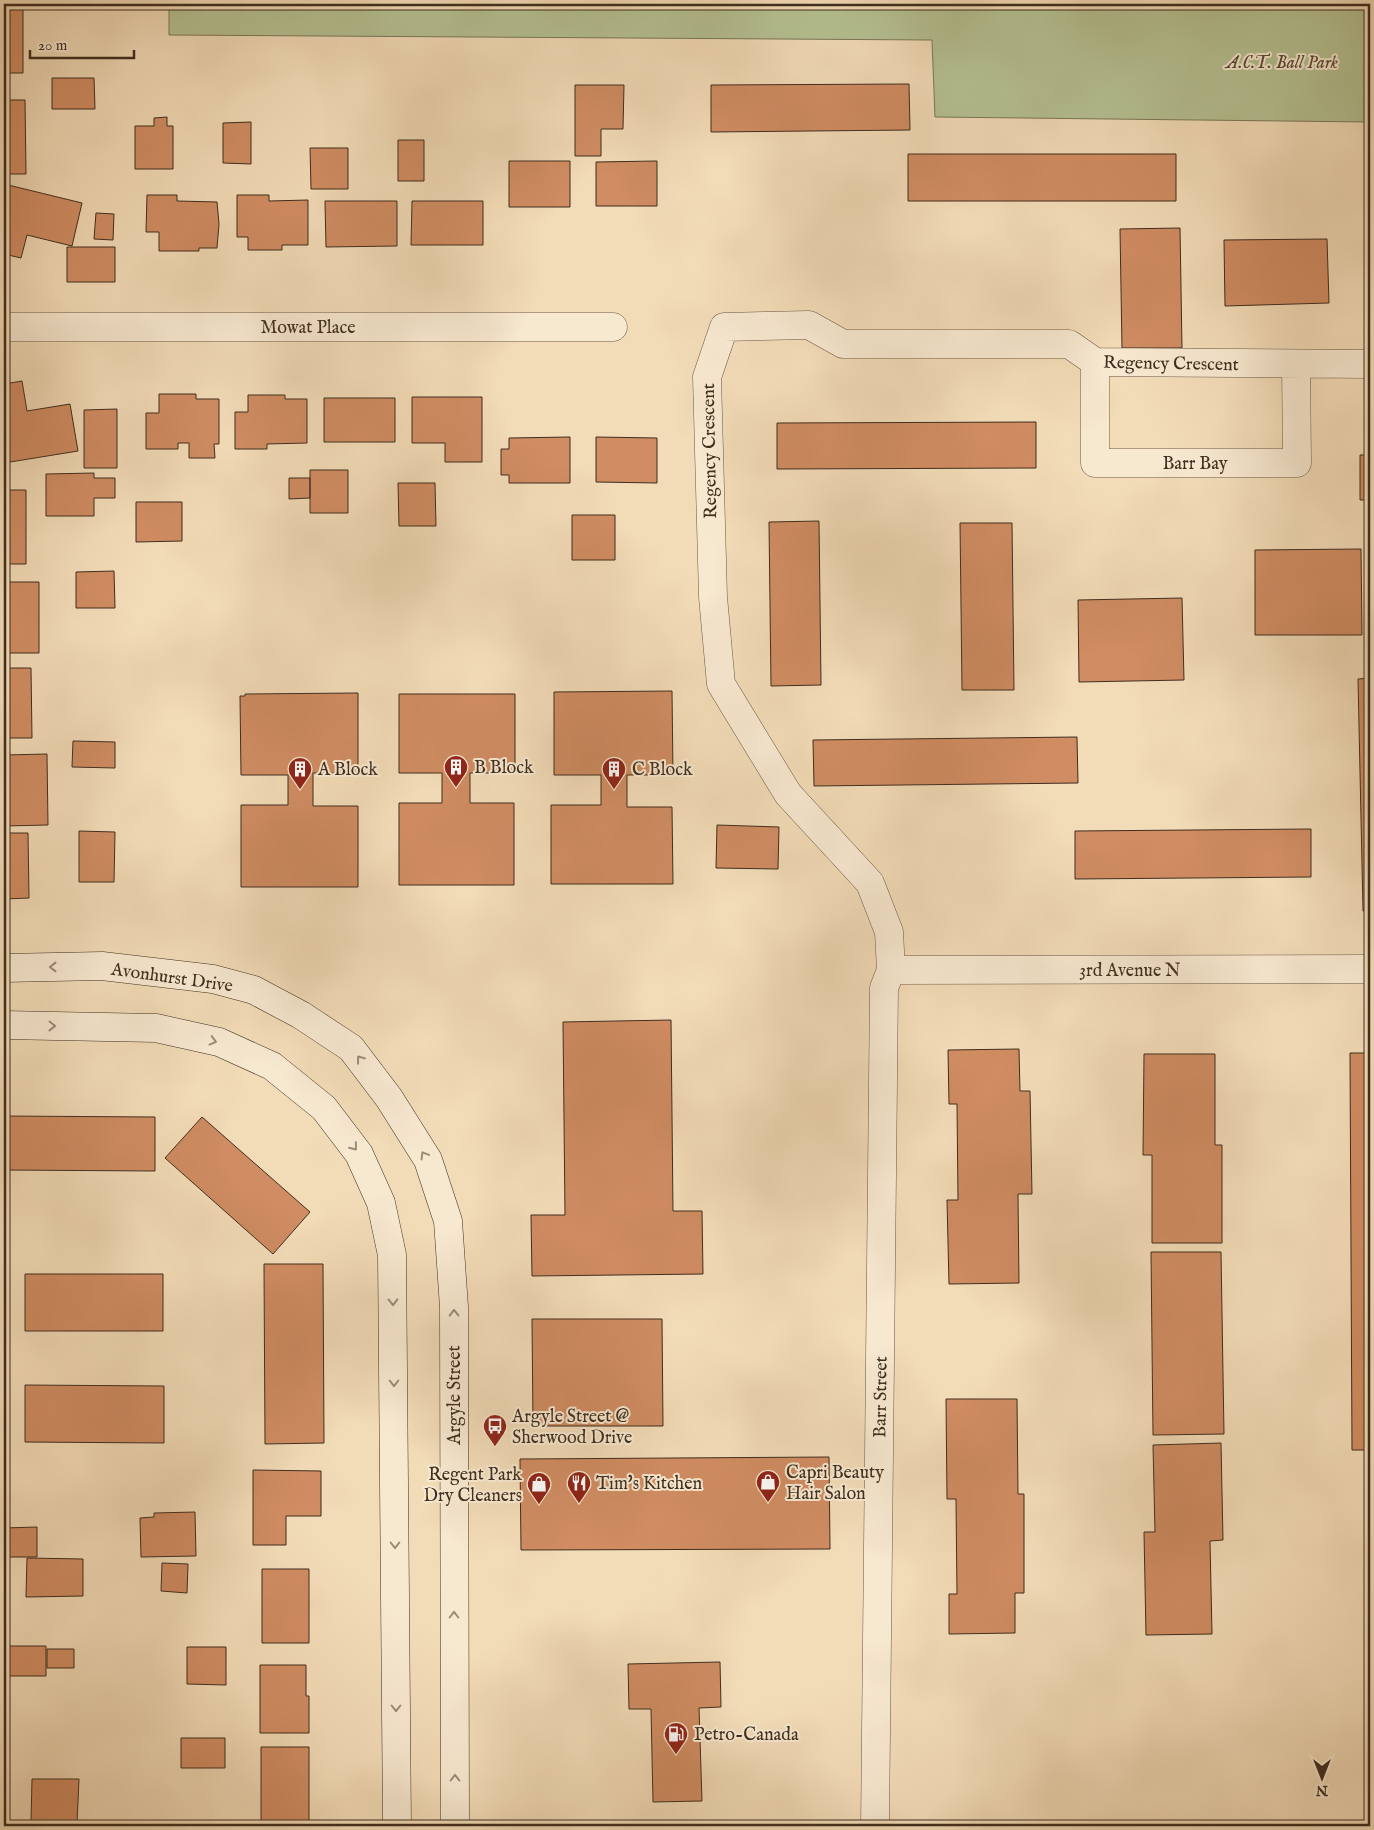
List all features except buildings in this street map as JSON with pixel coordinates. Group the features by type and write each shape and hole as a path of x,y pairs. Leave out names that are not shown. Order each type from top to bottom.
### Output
{"street":[{"name":"Regency Crescent","path":"891,970 889,932 870,883 788,794 721,684 713,597 707,377 724,327 809,325 843,344 1069,344 1095,362 1370,364"},
{"name":"Mowat Place","path":"4,328 613,327"},
{"name":"Barr Bay","path":"1095,362 1095,463 1297,463 1296,364"},
{"name":"Avonhurst Drive","path":"4,968 102,966 213,978 254,990 301,1016 351,1048 388,1098"},
{"name":"3rd Avenue N","path":"891,970 1370,969"},
{"name":"Barr Street","path":"876,1826 884,988 891,970"},
{"path":"4,1025 156,1028 219,1042 272,1066 324,1108 359,1154 381,1203 392,1255 396,1826"},
{"name":"Argyle Street","path":"388,1098 428,1160 448,1220 454,1307 455,1826"}],"green space":[{"name":"A.C.T. Ball Park","path":"169,4 1370,4 1370,122 935,117 932,40 169,35"}],"place":[{"name":"B Block","path":"456,788"},
{"name":"A Block","path":"300,790"},
{"name":"C Block","path":"614,790"},
{"name":"Argyle Street @ Sherwood Drive","path":"495,1447"},
{"name":"Capri Beauty Hair Salon","path":"768,1503"},
{"name":"Tim's Kitchen","path":"579,1504"},
{"name":"Regent Park Dry Cleaners","path":"539,1505"},
{"name":"Petro-Canada","path":"676,1755"}]}
